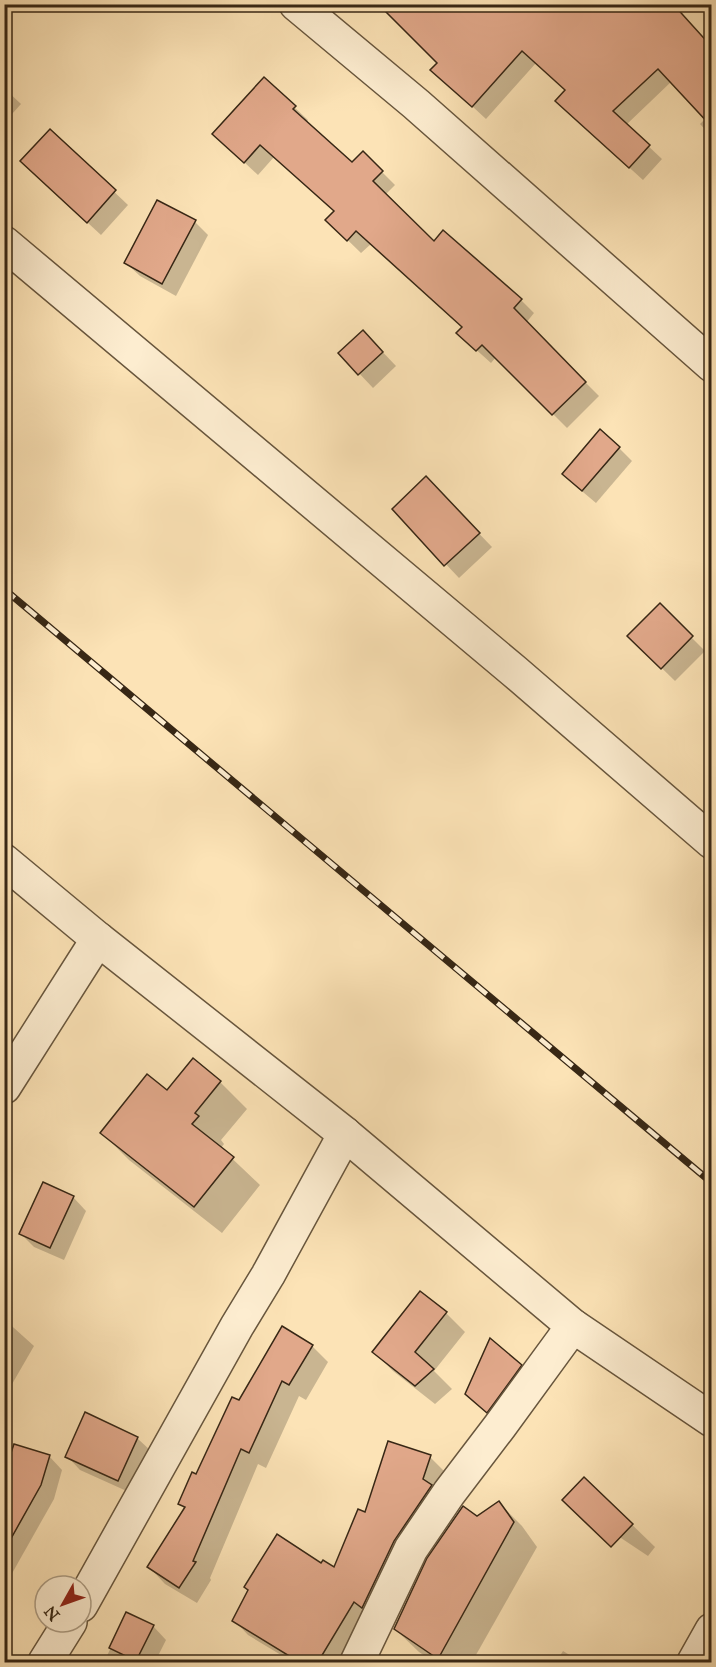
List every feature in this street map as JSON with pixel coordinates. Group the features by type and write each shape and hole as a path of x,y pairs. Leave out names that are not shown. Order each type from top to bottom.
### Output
{"street":[{"path":"296,4 425,112 711,365"},
{"path":"4,243 514,671 711,842"},
{"path":"4,861 98,939 345,1134 573,1326 711,1420"},
{"path":"4,1087 98,939"},
{"path":"93,1584 345,1134"},
{"path":"357,1662 411,1549 449,1493 573,1326"},
{"path":"694,1662 711,1630"},
{"path":"45,1662 62,1634"}],"building":[{"path":"378,4 673,4 711,46 711,126 658,69 613,111 650,145 629,168 555,101 565,90 522,51 472,107 430,70 437,63"},
{"path":"264,77 296,106 293,109 352,162 363,151 383,171 373,181 434,241 443,230 522,299 514,308 586,382 552,415 482,345 476,351 456,333 462,327 356,231 347,241 325,220 334,211 260,145 244,163 212,134"},
{"path":"50,129 116,190 87,223 20,161"},
{"path":"157,200 196,220 162,284 124,263"},
{"path":"363,330 383,352 358,375 338,353"},
{"path":"600,429 620,447 582,491 562,474"},
{"path":"426,476 480,533 444,566 392,509"},
{"path":"660,603 693,636 661,669 627,636"},
{"path":"193,1058 221,1081 195,1113 199,1116 192,1124 234,1157 194,1207 100,1133 147,1074 167,1090"},
{"path":"43,1182 74,1196 50,1248 19,1234"},
{"path":"420,1291 447,1312 415,1352 434,1369 415,1386 372,1352"},
{"path":"282,1326 313,1345 289,1385 282,1381 249,1453 241,1449 193,1561 196,1562 179,1588 147,1567 185,1507 178,1504 192,1472 196,1474 232,1397 239,1400"},
{"path":"490,1338 522,1365 487,1413 465,1394"},
{"path":"85,1412 138,1437 118,1481 65,1457"},
{"path":"388,1441 431,1455 423,1479 432,1485 394,1541 362,1608 354,1602 318,1662 299,1662 232,1621 248,1590 244,1587 277,1534 321,1563 323,1560 334,1567 358,1509 365,1512"},
{"path":"14,1444 50,1455 41,1485 4,1551 4,1473"},
{"path":"584,1477 633,1524 611,1547 562,1500"},
{"path":"499,1501 514,1522 438,1659 394,1629 427,1558 463,1506 477,1516"},
{"path":"126,1612 154,1625 136,1661 109,1648"}],"railway":[{"path":"4,589 712,1183"}]}
